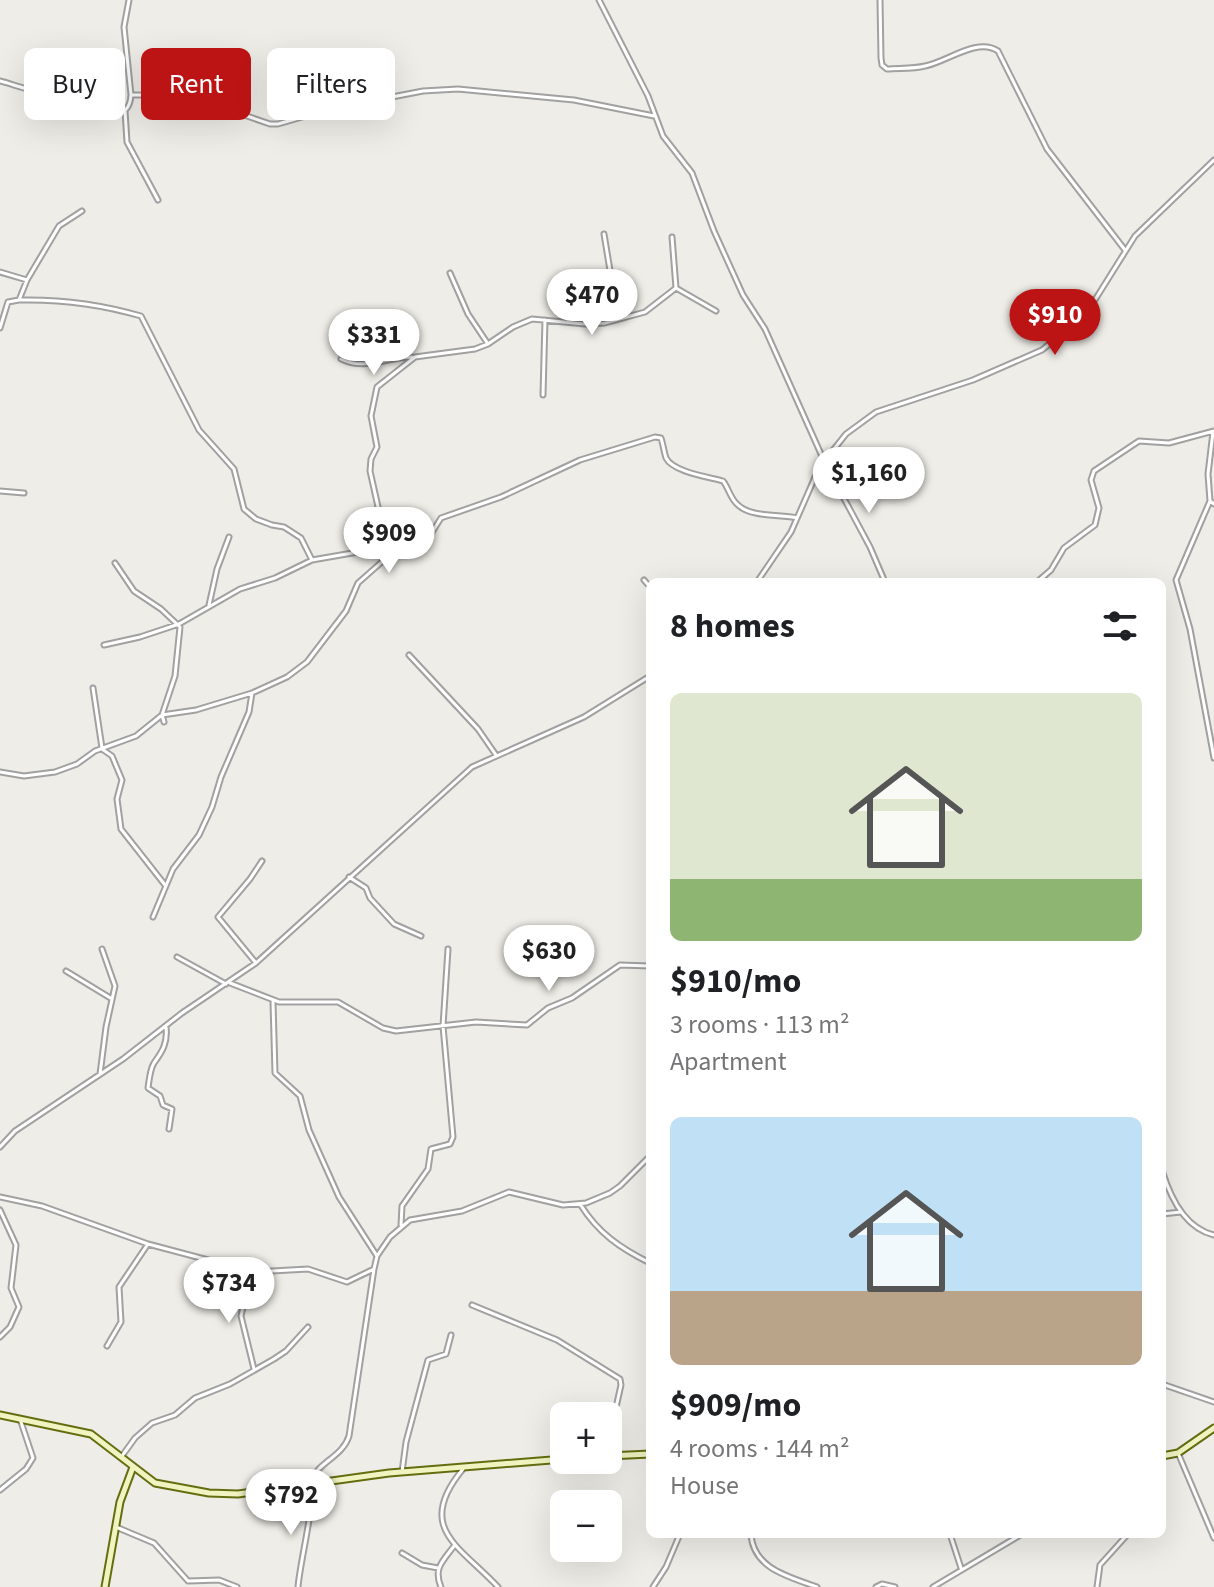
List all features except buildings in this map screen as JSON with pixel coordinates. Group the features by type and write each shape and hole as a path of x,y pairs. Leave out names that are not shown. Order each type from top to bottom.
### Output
{"main road":[{"path":"0,1415 91,1434 148,1480 164,1487 209,1493 238,1494 402,1472 550,1460"},
{"path":"1166,1455 1178,1453 1214,1428"},
{"path":"622,1455 646,1454"},
{"path":"105,1587 125,1485 133,1467"}],"street":[{"path":"129,0 124,27 131,95 130,105 125,111 127,142 158,200"},
{"path":"599,0 648,96 667,142 692,173 738,283 765,329 825,463 883,578"},
{"path":"880,0 881,58 882,65 887,69 926,66 979,48 990,47 998,51 1047,149 1126,250"},
{"path":"0,81 24,87"},
{"path":"131,95 186,95 270,124 423,91 458,89 574,100 654,116"},
{"path":"760,578 797,518 819,468 846,434 876,412 973,380 1042,350 1076,322 1093,303 1135,236 1214,160"},
{"path":"19,300 27,280 59,226 82,211"},
{"path":"604,234 618,319"},
{"path":"672,237 676,288"},
{"path":"0,272 27,280"},
{"path":"450,273 468,314 488,344"},
{"path":"341,359 367,365 401,357 475,349 532,319 585,324 618,319 645,312 676,288"},
{"path":"676,288 716,311"},
{"path":"0,328 8,302 19,300 58,299 96,304 141,316 199,430 234,469 244,509 256,519 284,527 301,538 312,560"},
{"path":"543,395 545,320"},
{"path":"391,555 370,471 377,447 372,424 373,396 377,387 415,357"},
{"path":"1042,578 1051,570 1064,548 1095,525 1099,508 1091,480 1094,471 1139,441 1169,443 1213,432 1208,474 1212,503 1176,580 1190,629 1214,758"},
{"path":"0,772 24,776 55,772 77,764 101,748 136,736 162,715 196,710 252,693 287,677 307,662 346,611 358,583 391,555 431,534 438,520 501,497 580,460 655,437 661,438 667,461 690,472 723,481 734,502 743,508 770,516 797,518"},
{"path":"0,491 24,493"},
{"path":"209,605 217,569 229,537"},
{"path":"104,645 179,624 240,589 275,578 312,560 387,547"},
{"path":"115,563 134,591 179,624"},
{"path":"164,722 162,715 175,676 179,624"},
{"path":"409,655 478,729 496,755"},
{"path":"0,1147 15,1131 256,963 472,767 575,721 646,678"},
{"path":"93,688 101,748 112,756 122,780 117,799 121,829 165,885"},
{"path":"153,917 173,869 199,835 212,807 221,777 249,712 252,693"},
{"path":"256,963 218,917 262,861"},
{"path":"349,877 366,888 376,907 394,924 421,936"},
{"path":"100,1074 115,984 102,949"},
{"path":"401,1225 402,1206 428,1169 431,1149 450,1144 453,1137 443,1026 448,949"},
{"path":"177,957 227,983 273,1001 338,1002 383,1028 396,1031 476,1022 527,1025 548,1008 572,998 620,965 646,966"},
{"path":"66,971 112,999"},
{"path":"273,1001 275,1073 300,1096 309,1130 339,1197 377,1256"},
{"path":"166,1027 164,1047 161,1057 153,1064 148,1088 160,1096 163,1105 172,1109 169,1129"},
{"path":"290,1587 298,1586 314,1494 312,1476 343,1449 349,1436 377,1256 401,1225 419,1217 462,1211 509,1192 563,1205 580,1204 600,1198 620,1186 646,1160"},
{"path":"1166,1179 1181,1212 1193,1227 1214,1235"},
{"path":"0,1198 68,1214 148,1244 254,1272 308,1269 347,1282 374,1269"},
{"path":"580,1204 607,1238 646,1261"},
{"path":"0,1210 16,1245 11,1288 19,1307 10,1327 0,1337"},
{"path":"1166,1214 1181,1212"},
{"path":"107,1346 121,1322 119,1287 148,1244"},
{"path":"242,1269 248,1283 241,1316 254,1370"},
{"path":"472,1305 557,1340 620,1379 617,1402"},
{"path":"122,1456 135,1438 152,1423 175,1415 195,1398 230,1384 286,1351 308,1327"},
{"path":"402,1472 406,1442 428,1360 446,1354 451,1335"},
{"path":"1166,1385 1214,1402"},
{"path":"0,1490 26,1469 33,1458 20,1419"},
{"path":"1178,1453 1214,1538"},
{"path":"466,1466 449,1485 442,1507 445,1532 454,1546 498,1587"},
{"path":"116,1527 154,1543 188,1581 219,1580 237,1587"},
{"path":"653,1587 678,1538"},
{"path":"752,1538 754,1548 767,1566 817,1587"},
{"path":"951,1538 961,1568"},
{"path":"933,1587 1015,1538"},
{"path":"1097,1587 1100,1565 1124,1538"},
{"path":"441,1587 438,1568 454,1546"},
{"path":"402,1553 422,1565 438,1568"},
{"path":"876,1587 882,1584 895,1587"}]}
